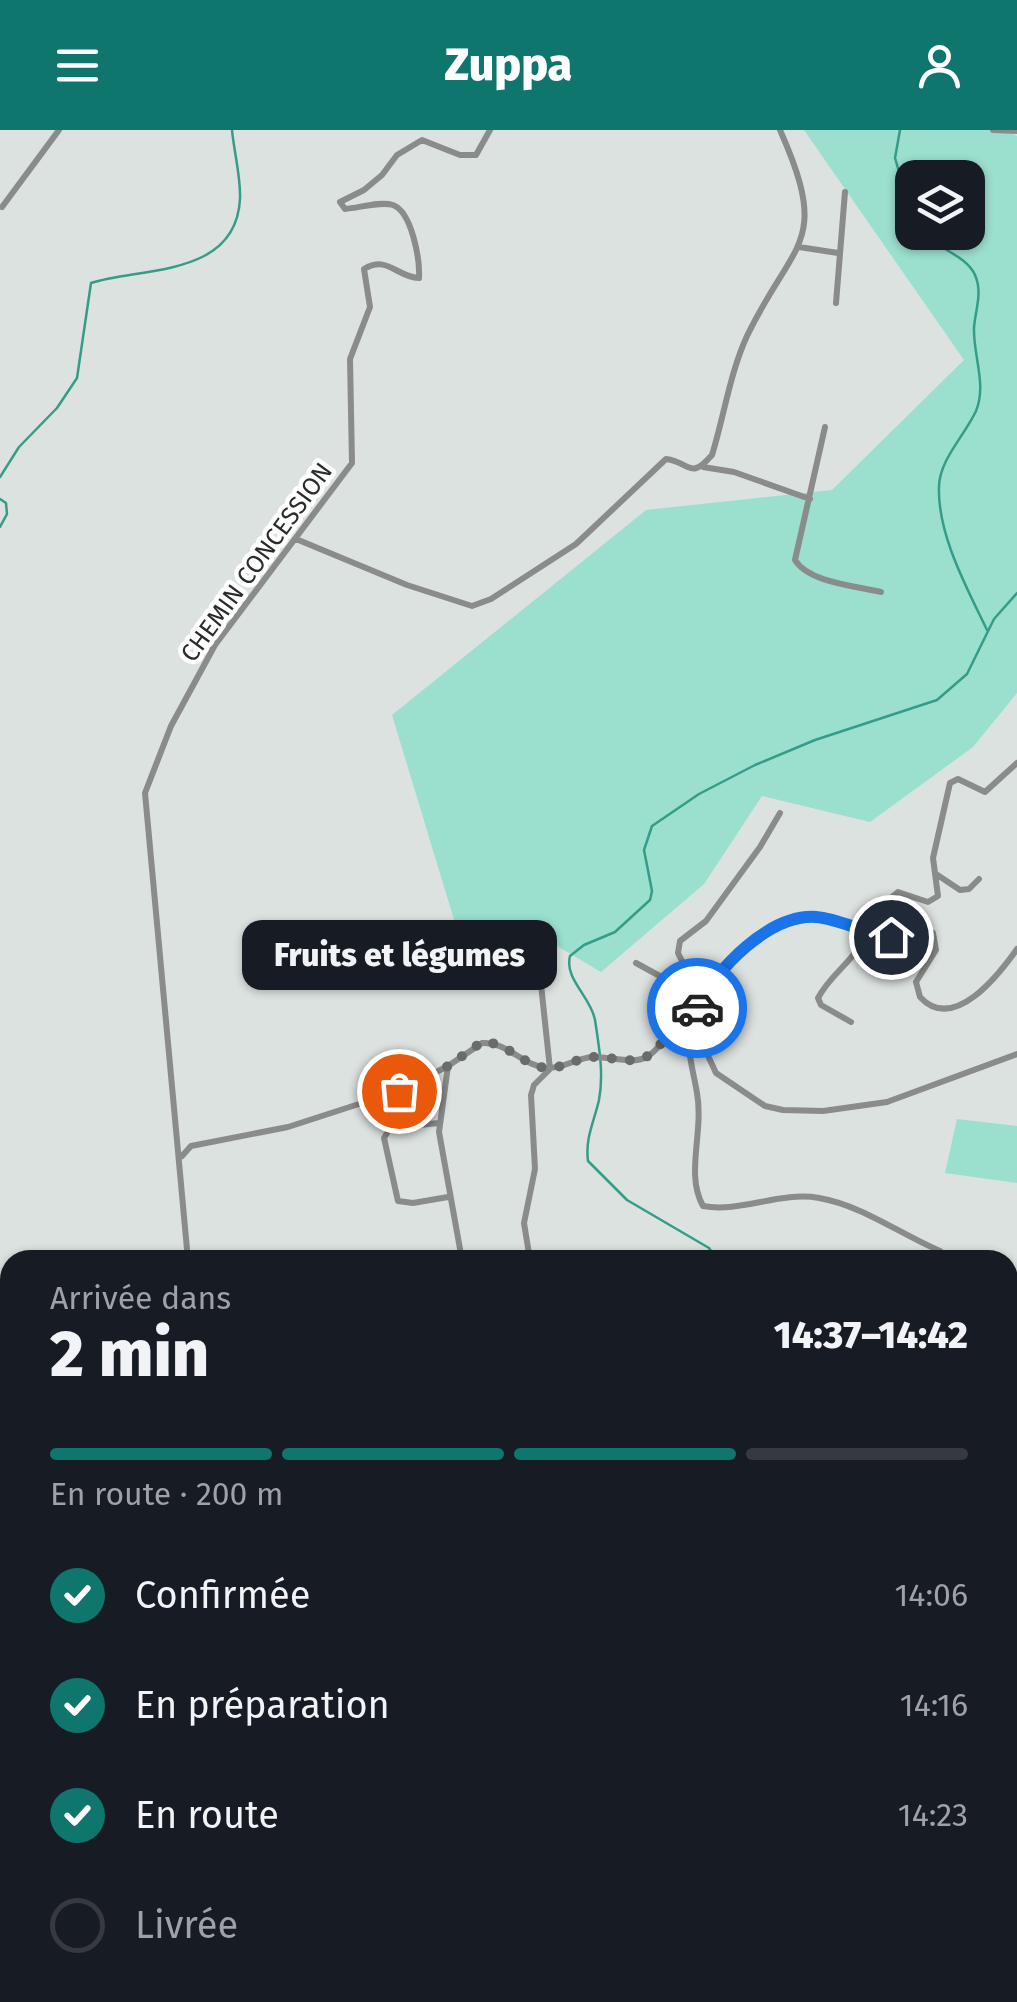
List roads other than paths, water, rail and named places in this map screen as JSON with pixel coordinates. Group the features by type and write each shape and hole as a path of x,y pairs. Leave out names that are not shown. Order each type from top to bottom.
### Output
{"street":[{"path":"2,207 60,130"},
{"name":"CHEMIN CONCESSION","path":"187,1250 181,1156 161,1001 145,794 171,726 215,645 352,463 350,359 370,307 364,269 374,263 387,263 411,278 419,278 420,267 404,213 392,205 345,209 340,202 382,175 408,146 422,140 460,154 476,155 490,130"},
{"path":"702,467 712,455 747,337 799,247 806,198 780,130"},
{"path":"993,130 1017,131"},
{"path":"836,303 845,192"},
{"path":"799,247 838,252"},
{"path":"824,427 795,560 800,568 881,592"},
{"path":"296,539 407,585 472,606 491,599 576,544 666,459 689,470 702,467 734,472 810,499"},
{"path":"1017,763 985,792 958,779 950,783 932,867 938,887 935,899 922,900 898,892 892,896 903,915 926,928 937,942 936,950 918,976 917,990 933,1006 956,1004 982,993 1017,949"},
{"path":"715,978 688,968 680,958 680,941 706,920 780,814"},
{"path":"932,867 940,878 960,890 970,889 979,878"},
{"path":"926,928 918,935 866,934 819,917 808,918 748,943 715,978 689,1025 702,1119 694,1190 703,1206 723,1209 819,1198 867,1216 936,1250"},
{"path":"535,928 550,1068"},
{"path":"851,1022 821,1005 818,998 826,982 854,957 866,934"},
{"path":"636,963 667,980 688,968"},
{"path":"528,1250 524,1206 535,1169 531,1095 541,1076 550,1068 592,1057 638,1060 672,1031 689,1025"},
{"path":"689,1025 697,1032 706,1059 716,1073 765,1106 782,1110 823,1110 887,1102 1017,1054"},
{"path":"181,1156 191,1146 288,1127 399,1091 448,1066 473,1046 490,1042 550,1068"},
{"path":"448,1066 439,1122 448,1197 456,1217 461,1250"},
{"path":"439,1122 390,1128 384,1138 398,1200 413,1203 448,1197"}],"waterway":[{"path":"0,477 19,447 57,408 77,378 91,283 160,270 205,256 222,243 235,224 240,199 232,130"},
{"path":"896,160 900,130"},
{"path":"947,250 971,268 977,282 974,338 980,380 976,411 940,476 940,504 948,542 987,630"},
{"path":"0,499 6,503 7,514 0,527"},
{"path":"710,1250 627,1200 588,1161 589,1137 599,1100 600,1060 593,1012 574,980 570,956 584,945 615,932 650,900 652,891 644,850 652,826 699,794 755,765 815,740 937,700 967,674 994,619 1017,593"}],"place":[{"name":"Fruits et légumes","path":"399,1091"}]}
